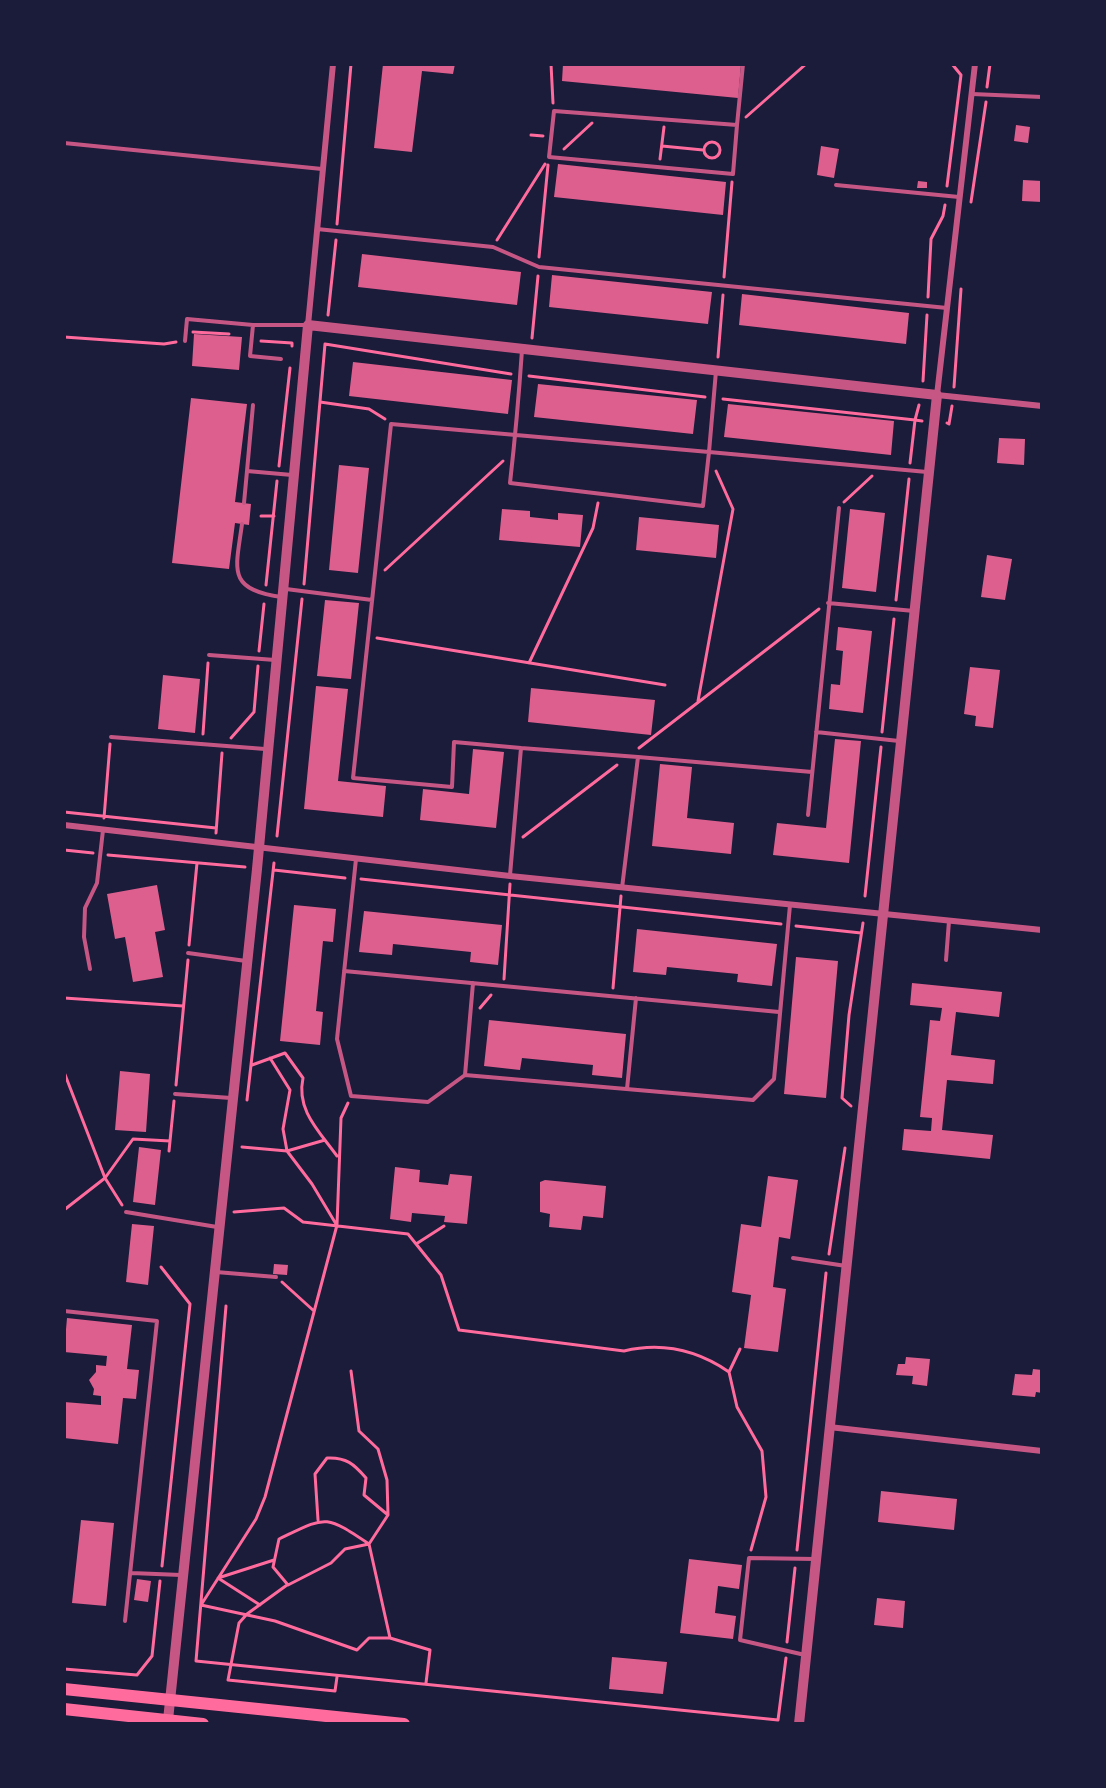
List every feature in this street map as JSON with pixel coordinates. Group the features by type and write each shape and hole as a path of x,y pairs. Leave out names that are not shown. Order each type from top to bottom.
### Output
{"main road":[{"path":"64,1689 404,1724"},
{"path":"64,1709 202,1724"}],"street":[{"path":"167,1722 259,847 333,64"},
{"path":"799,1724 928,472 975,64"},
{"path":"308,325 1041,406"},
{"path":"64,825 510,876 1041,930"},
{"path":"829,1426 1041,1451"}],"lane":[{"path":"737,125 554,111 551,158 733,174 743,64"},
{"path":"972,94 1041,97"},
{"path":"64,143 322,170"},
{"path":"836,185 959,197"},
{"path":"317,229 493,247 538,267 947,308"},
{"path":"185,341 187,319 253,325 308,325"},
{"path":"253,325 250,356 281,359"},
{"path":"526,349 520,375 510,483 703,506 717,369"},
{"path":"244,503 253,405"},
{"path":"812,772 454,741 452,787 353,778 392,424 928,472"},
{"path":"247,471 294,476"},
{"path":"808,815 838,508"},
{"path":"242,524 237,573 243,585 265,595 282,593 372,600"},
{"path":"828,603 914,610"},
{"path":"209,655 276,660"},
{"path":"816,732 900,741"},
{"path":"111,737 268,749"},
{"path":"510,876 521,748"},
{"path":"622,888 638,757"},
{"path":"90,969 84,937 85,908 97,883 103,829"},
{"path":"356,859 337,1039 351,1096 428,1102 465,1075 753,1101 774,1079 790,905"},
{"path":"946,960 949,921"},
{"path":"188,953 247,961"},
{"path":"344,970 779,1012"},
{"path":"465,1075 473,982"},
{"path":"627,1089 636,998"},
{"path":"175,1094 233,1099"},
{"path":"126,1212 219,1227"},
{"path":"794,1258 846,1266"},
{"path":"215,1272 276,1277"},
{"path":"64,1311 157,1321 125,1621"},
{"path":"806,1655 740,1640 749,1558 816,1559"},
{"path":"130,1573 183,1575"}],"path":[{"path":"328,315 351,64"},
{"path":"550,64 554,111"},
{"path":"737,125 806,64"},
{"path":"923,382 931,239 943,216 962,75 952,64"},
{"path":"970,210 990,64"},
{"path":"493,247 551,158 601,114"},
{"path":"660,167 665,119"},
{"path":"713,142 720,150 718,155 711,158 706,157 703,150 705,145 713,142"},
{"path":"662,146 703,150"},
{"path":"526,349 551,158"},
{"path":"717,369 733,174"},
{"path":"953,397 962,278"},
{"path":"291,355 292,343"},
{"path":"325,344 520,375 915,420"},
{"path":"215,841 222,747 254,712 290,367"},
{"path":"865,896 915,420 920,400"},
{"path":"320,402 369,408 392,424"},
{"path":"374,580 513,451"},
{"path":"698,703 733,509 709,453"},
{"path":"838,508 880,468"},
{"path":"529,663 593,528 600,494"},
{"path":"261,516 274,516"},
{"path":"512,845 828,603"},
{"path":"369,636 665,686"},
{"path":"202,745 209,655"},
{"path":"103,829 111,737"},
{"path":"64,812 216,828"},
{"path":"64,850 245,867"},
{"path":"169,1151 197,863"},
{"path":"247,1100 274,863"},
{"path":"272,870 862,933"},
{"path":"504,967 510,876"},
{"path":"612,995 622,888"},
{"path":"849,1117 851,1105 842,1098 849,1015 863,923"},
{"path":"470,1022 498,985"},
{"path":"64,998 183,1006"},
{"path":"251,1065 285,1053 303,1078 299,1095 306,1113 338,1158"},
{"path":"270,1058 290,1090 284,1129 287,1151 312,1184 337,1225"},
{"path":"64,1072 105,1178 126,1212"},
{"path":"201,1605 256,1519 265,1497 337,1225 341,1118 351,1096"},
{"path":"241,1158 243,1136"},
{"path":"64,1210 105,1178 133,1139 170,1142"},
{"path":"226,1296 196,1660 337,1677 426,1683 778,1720 827,1263 846,1139"},
{"path":"242,1147 287,1151 326,1140"},
{"path":"233,1222 235,1201"},
{"path":"220,1211 284,1208 303,1222 408,1234 441,1275 459,1330 624,1351 650,1345 707,1357 729,1372"},
{"path":"416,1244 444,1226"},
{"path":"64,1669 137,1675 152,1656 189,1304 161,1267"},
{"path":"276,1277 314,1311"},
{"path":"740,1349 729,1372 737,1407 762,1451 766,1497 749,1558"},
{"path":"337,1677 335,1691 228,1680 229,1665 239,1623 247,1614 288,1585 331,1563 345,1549 369,1544 388,1515 387,1480 378,1449 359,1431 351,1371"},
{"path":"318,1520 315,1474 327,1458 341,1457 354,1464 366,1478 364,1495 388,1515"},
{"path":"288,1585 273,1567 279,1539 318,1520 330,1520 369,1544 390,1638"},
{"path":"218,1578 274,1560"},
{"path":"218,1578 260,1605"},
{"path":"201,1605 247,1614 357,1650 369,1638 390,1638 430,1650 426,1683"}],"building":[{"path":"383,64 455,64 453,74 422,71 412,152 374,148"},
{"path":"563,64 736,64 741,65 738,98 562,81"},
{"path":"1016,125 1030,127 1028,143 1014,141"},
{"path":"821,146 839,149 834,178 817,175"},
{"path":"558,164 726,182 723,215 554,197"},
{"path":"1023,180 1042,181 1042,202 1022,201"},
{"path":"918,181 927,182 927,188 917,188"},
{"path":"362,254 521,272 517,305 358,287"},
{"path":"552,275 712,292 708,324 549,307"},
{"path":"742,294 909,313 906,344 739,325"},
{"path":"194,334 242,337 239,370 192,366"},
{"path":"353,362 512,380 508,414 349,396"},
{"path":"538,384 697,400 693,434 534,417"},
{"path":"191,398 247,404 235,502 251,504 249,525 235,523 229,569 172,563"},
{"path":"728,404 894,421 891,455 724,437"},
{"path":"999,438 1025,439 1024,465 997,463"},
{"path":"339,465 369,468 358,573 329,570"},
{"path":"502,509 530,511 530,517 558,520 558,513 583,515 580,547 499,540"},
{"path":"850,509 885,513 876,592 842,588"},
{"path":"639,517 719,525 716,558 636,550"},
{"path":"987,555 1012,559 1005,600 981,597"},
{"path":"325,600 359,603 351,679 317,676"},
{"path":"838,627 872,631 863,713 829,709 831,684 840,685 843,651 836,650"},
{"path":"970,667 1000,670 993,728 975,726 976,716 964,714"},
{"path":"163,675 200,679 195,733 158,729"},
{"path":"316,686 348,689 338,781 386,786 383,817 304,809"},
{"path":"531,688 655,700 651,735 528,722"},
{"path":"835,739 861,741 849,863 773,855 777,823 826,828"},
{"path":"473,749 504,752 496,828 420,820 423,789 469,794"},
{"path":"660,764 692,767 687,818 734,823 731,854 652,846"},
{"path":"157,885 165,930 155,932 163,977 133,982 125,937 115,939 107,894"},
{"path":"294,905 336,909 333,942 323,941 316,1011 323,1012 320,1045 280,1041"},
{"path":"364,911 502,925 498,965 470,962 471,952 393,944 392,955 359,952"},
{"path":"637,929 777,944 772,986 737,982 738,974 667,967 666,975 633,972"},
{"path":"796,957 838,961 826,1098 784,1094"},
{"path":"912,983 1002,992 999,1017 956,1012 951,1055 995,1060 993,1084 947,1080 942,1130 993,1135 990,1159 902,1150 904,1129 931,1131 932,1118 920,1117 930,1020 940,1021 942,1008 910,1005"},
{"path":"489,1020 626,1034 622,1078 592,1075 593,1065 522,1058 520,1070 484,1066"},
{"path":"120,1071 150,1074 146,1132 115,1130"},
{"path":"139,1147 161,1150 155,1205 133,1202"},
{"path":"395,1167 420,1170 419,1182 448,1185 450,1174 472,1176 467,1224 444,1222 445,1216 412,1213 411,1222 390,1219"},
{"path":"768,1176 798,1180 790,1239 779,1237 773,1287 786,1289 778,1352 744,1348 751,1295 732,1292 741,1224 761,1227"},
{"path":"545,1180 606,1186 603,1218 583,1216 581,1230 549,1227 550,1214 540,1212 540,1182"},
{"path":"132,1224 154,1226 148,1285 126,1282"},
{"path":"274,1264 288,1265 287,1275 273,1274"},
{"path":"67,1318 132,1325 127,1369 139,1370 136,1399 123,1398 118,1444 64,1438 64,1402 101,1405 101,1396 93,1395 94,1389 89,1380 96,1372 96,1365 106,1366 107,1356 64,1352"},
{"path":"906,1357 930,1359 927,1386 912,1384 913,1376 896,1375 898,1364 905,1364"},
{"path":"1033,1369 1042,1370 1042,1393 1036,1392 1035,1397 1012,1395 1015,1374 1032,1375"},
{"path":"881,1491 957,1499 954,1530 878,1522"},
{"path":"81,1520 114,1523 106,1606 72,1603"},
{"path":"689,1559 742,1565 739,1589 718,1586 715,1613 736,1616 733,1639 680,1633"},
{"path":"137,1579 151,1581 148,1602 134,1600"},
{"path":"877,1598 905,1601 903,1628 874,1625"},
{"path":"612,1657 667,1662 663,1694 609,1689"}]}
